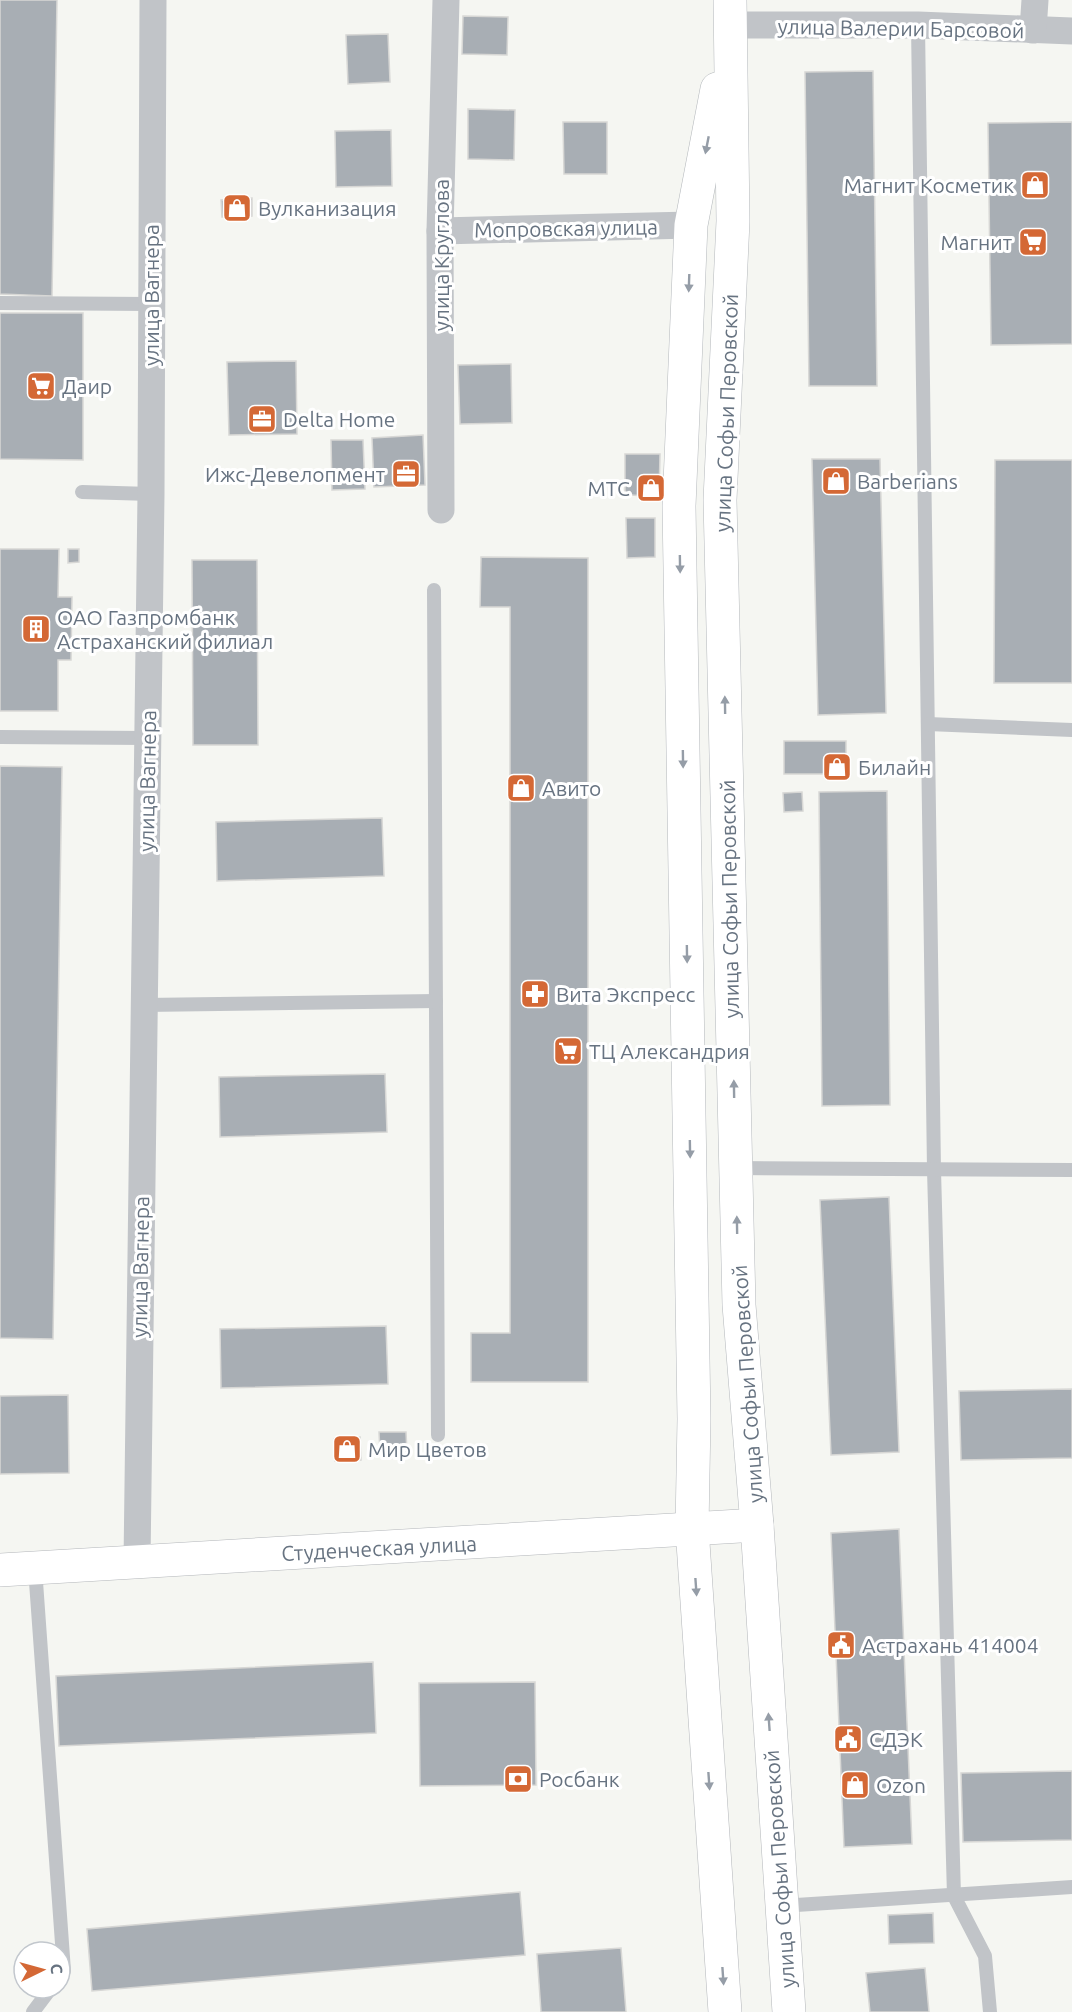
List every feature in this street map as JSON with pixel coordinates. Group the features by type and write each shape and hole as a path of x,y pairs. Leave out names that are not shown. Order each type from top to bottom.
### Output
{"main road":[{"path":"725,2012 692,1528 694,1419 679,506 691,225 730,13"},
{"name":"улица Софьи Перовской","path":"730,13 733,221 720,500 739,1305 757,1525 780,1906 789,2012"},
{"name":"Студенческая улица","path":"0,1570 757,1525"}],"street":[{"name":"улица Вагнера","path":"137,1562 151,494 153,0"},
{"name":"улица Круглова","path":"441,510 440,231 446,0"},
{"path":"1034,30 1035,0"},
{"name":"улица Валерии Барсовой","path":"730,13 918,25 1072,31"},
{"name":"Мопровская улица","path":"440,231 691,225"}],"lane":[{"path":"918,25 934,1170 954,1896 986,1956 990,2012"},
{"path":"0,303 150,304"},
{"path":"82,492 151,494"},
{"path":"434,590 438,1434"},
{"path":"928,724 1072,730"},
{"path":"0,736 147,738"},
{"path":"144,1005 436,1001"},
{"path":"736,1168 1072,1170"},
{"path":"35,1568 62,1940"},
{"path":"780,1906 1072,1887"}],"building":[{"path":"0,0 57,0 52,296 0,294"},
{"path":"463,16 508,17 507,55 462,54"},
{"path":"388,34 390,82 348,84 346,35"},
{"path":"873,71 877,386 809,386 805,72"},
{"path":"468,109 515,110 514,160 468,159"},
{"path":"563,122 607,122 607,174 564,174"},
{"path":"1072,122 1072,344 991,345 988,123"},
{"path":"391,130 392,186 336,187 335,131"},
{"name":"Вулканизация","path":"252,198 252,216 222,217 221,200"},
{"name":"Даир","path":"0,313 83,313 83,460 0,459"},
{"path":"296,361 297,434 229,435 227,362"},
{"path":"511,364 512,423 460,424 458,365"},
{"path":"423,435 425,485 374,487 372,438"},
{"path":"331,440 363,440 365,489 332,490"},
{"path":"625,454 660,454 659,496 625,495"},
{"path":"812,459 880,459 886,713 818,715"},
{"path":"995,460 1072,460 1072,683 994,683"},
{"path":"626,518 655,518 655,557 627,558"},
{"name":"ОАО Газпромбанк Астраханский филиал","path":"0,549 59,549 58,597 72,597 71,660 58,660 58,711 0,711"},
{"path":"68,549 79,549 79,562 68,563"},
{"path":"481,557 588,558 588,1382 471,1382 471,1333 510,1333 510,607 480,607"},
{"path":"192,560 257,560 258,745 193,745"},
{"path":"784,741 846,741 846,774 784,774"},
{"path":"0,766 62,767 53,1339 0,1338"},
{"path":"887,791 890,1105 822,1106 819,792"},
{"path":"802,792 803,811 784,812 783,793"},
{"path":"382,818 384,876 217,881 216,822"},
{"path":"385,1074 387,1132 220,1137 219,1077"},
{"path":"889,1197 899,1452 831,1455 820,1200"},
{"path":"386,1326 388,1384 221,1388 220,1329"},
{"path":"1072,1389 1072,1458 961,1460 959,1391"},
{"path":"68,1395 69,1473 0,1474 0,1396"},
{"path":"379,1432 406,1432 407,1453 380,1453"},
{"name":"Мир Цветов","path":"360,1437 361,1460 335,1461 334,1439"},
{"path":"899,1529 912,1844 844,1847 831,1533"},
{"path":"373,1662 376,1733 59,1746 56,1676"},
{"path":"535,1682 536,1785 420,1786 419,1683"},
{"path":"1072,1771 1072,1840 963,1842 961,1773"},
{"path":"520,1892 525,1955 92,1991 87,1929"},
{"path":"933,1913 934,1943 889,1944 888,1915"},
{"path":"621,1948 626,2012 541,2012 537,1954"},
{"path":"925,1968 929,2012 870,2012 866,1973"}],"place":[{"name":"Магнит Косметик","path":"1035,185"},
{"name":"Вулканизация","path":"237,208"},
{"name":"Магнит","path":"1033,242"},
{"name":"Даир","path":"41,386"},
{"name":"Delta Home","path":"262,419"},
{"name":"Ижс-Девелопмент","path":"406,474"},
{"name":"Barberians","path":"836,481"},
{"name":"МТС","path":"651,488"},
{"name":"ОАО Газпромбанк Астраханский филиал","path":"36,629"},
{"name":"Билайн","path":"837,767"},
{"name":"Авито","path":"521,788"},
{"name":"Вита Экспресс","path":"535,994"},
{"name":"ТЦ Александрия","path":"568,1051"},
{"name":"Мир Цветов","path":"347,1449"},
{"name":"Астрахань 414004","path":"841,1645"},
{"name":"СДЭК","path":"848,1739"},
{"name":"Росбанк","path":"518,1779"},
{"name":"Ozon","path":"855,1785"}]}
